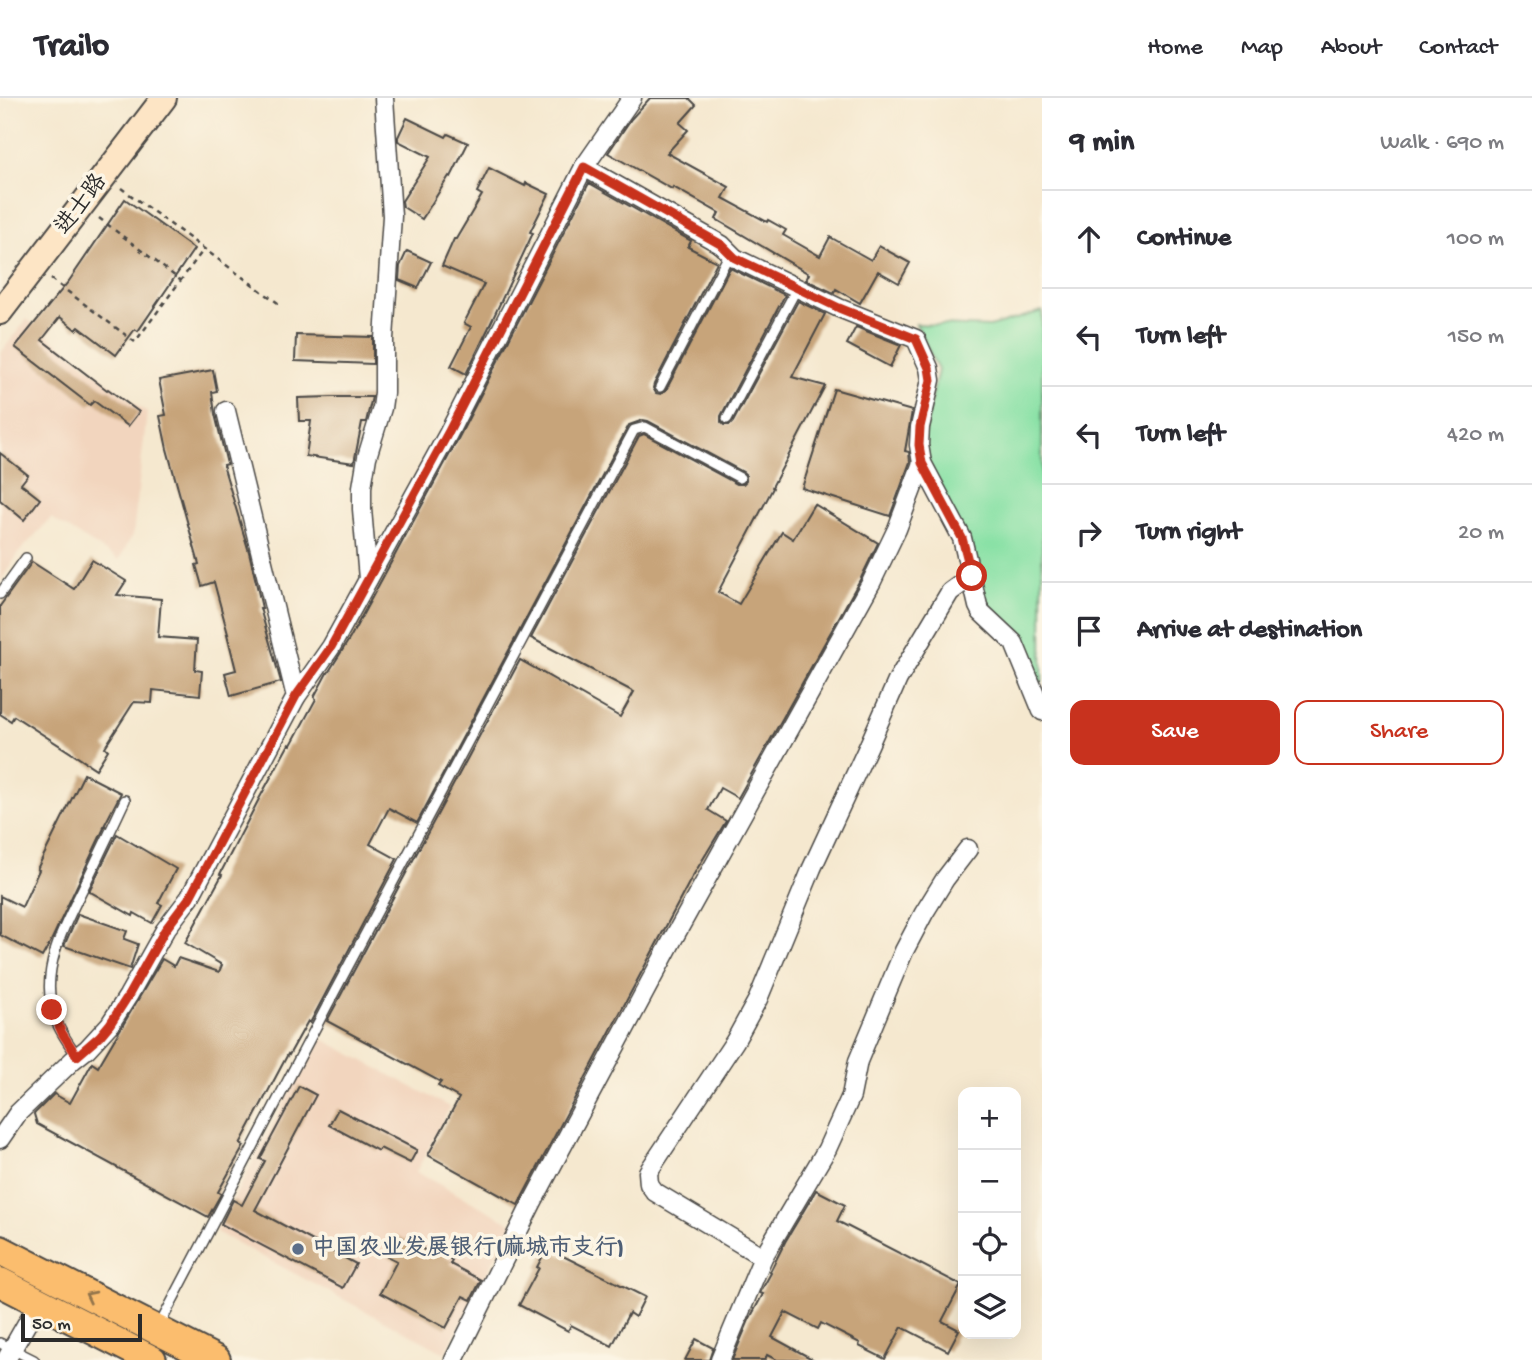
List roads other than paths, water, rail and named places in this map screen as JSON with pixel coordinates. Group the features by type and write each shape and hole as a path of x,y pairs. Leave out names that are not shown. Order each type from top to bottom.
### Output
{"highway":[{"path":"0,1250 216,1360"},
{"path":"0,1282 152,1360"}],"main road":[{"name":"进士路","path":"0,288 145,98"},
{"name":"进士路","path":"0,312 164,98"}],"street":[{"path":"368,579 362,486 384,393 384,339 392,216 384,98"},
{"path":"0,1139 18,1113 110,1024 165,930 190,897 296,696 331,647 448,433 584,167 632,98"},
{"path":"584,167 722,245 735,258 839,308 916,339 929,368 931,380 920,427 922,463 962,538 978,606 1014,643 1042,711"},
{"path":"226,411 296,696"},
{"path":"454,1360 531,1203 673,939 871,583 897,529 922,463"},
{"path":"763,1257 655,1192 649,1184 648,1171 735,1041 758,999 812,868 898,679 950,592 972,576"},
{"path":"720,1360 763,1257 827,1149 851,1097 858,1061 904,951 938,890 968,849"},
{"path":"6,1350 39,1302"}],"lane":[{"path":"660,387 730,253"},
{"path":"727,419 797,288"},
{"path":"157,1330 634,430 645,427 740,478"},
{"path":"0,594 26,558"},
{"path":"77,1056 62,1033 52,1010 49,988 53,960 61,934 125,800"},
{"path":"6,1350 34,1360"}],"place":[{"name":"中国农业发展银行(麻城市支行)","path":"298,1249"}]}
